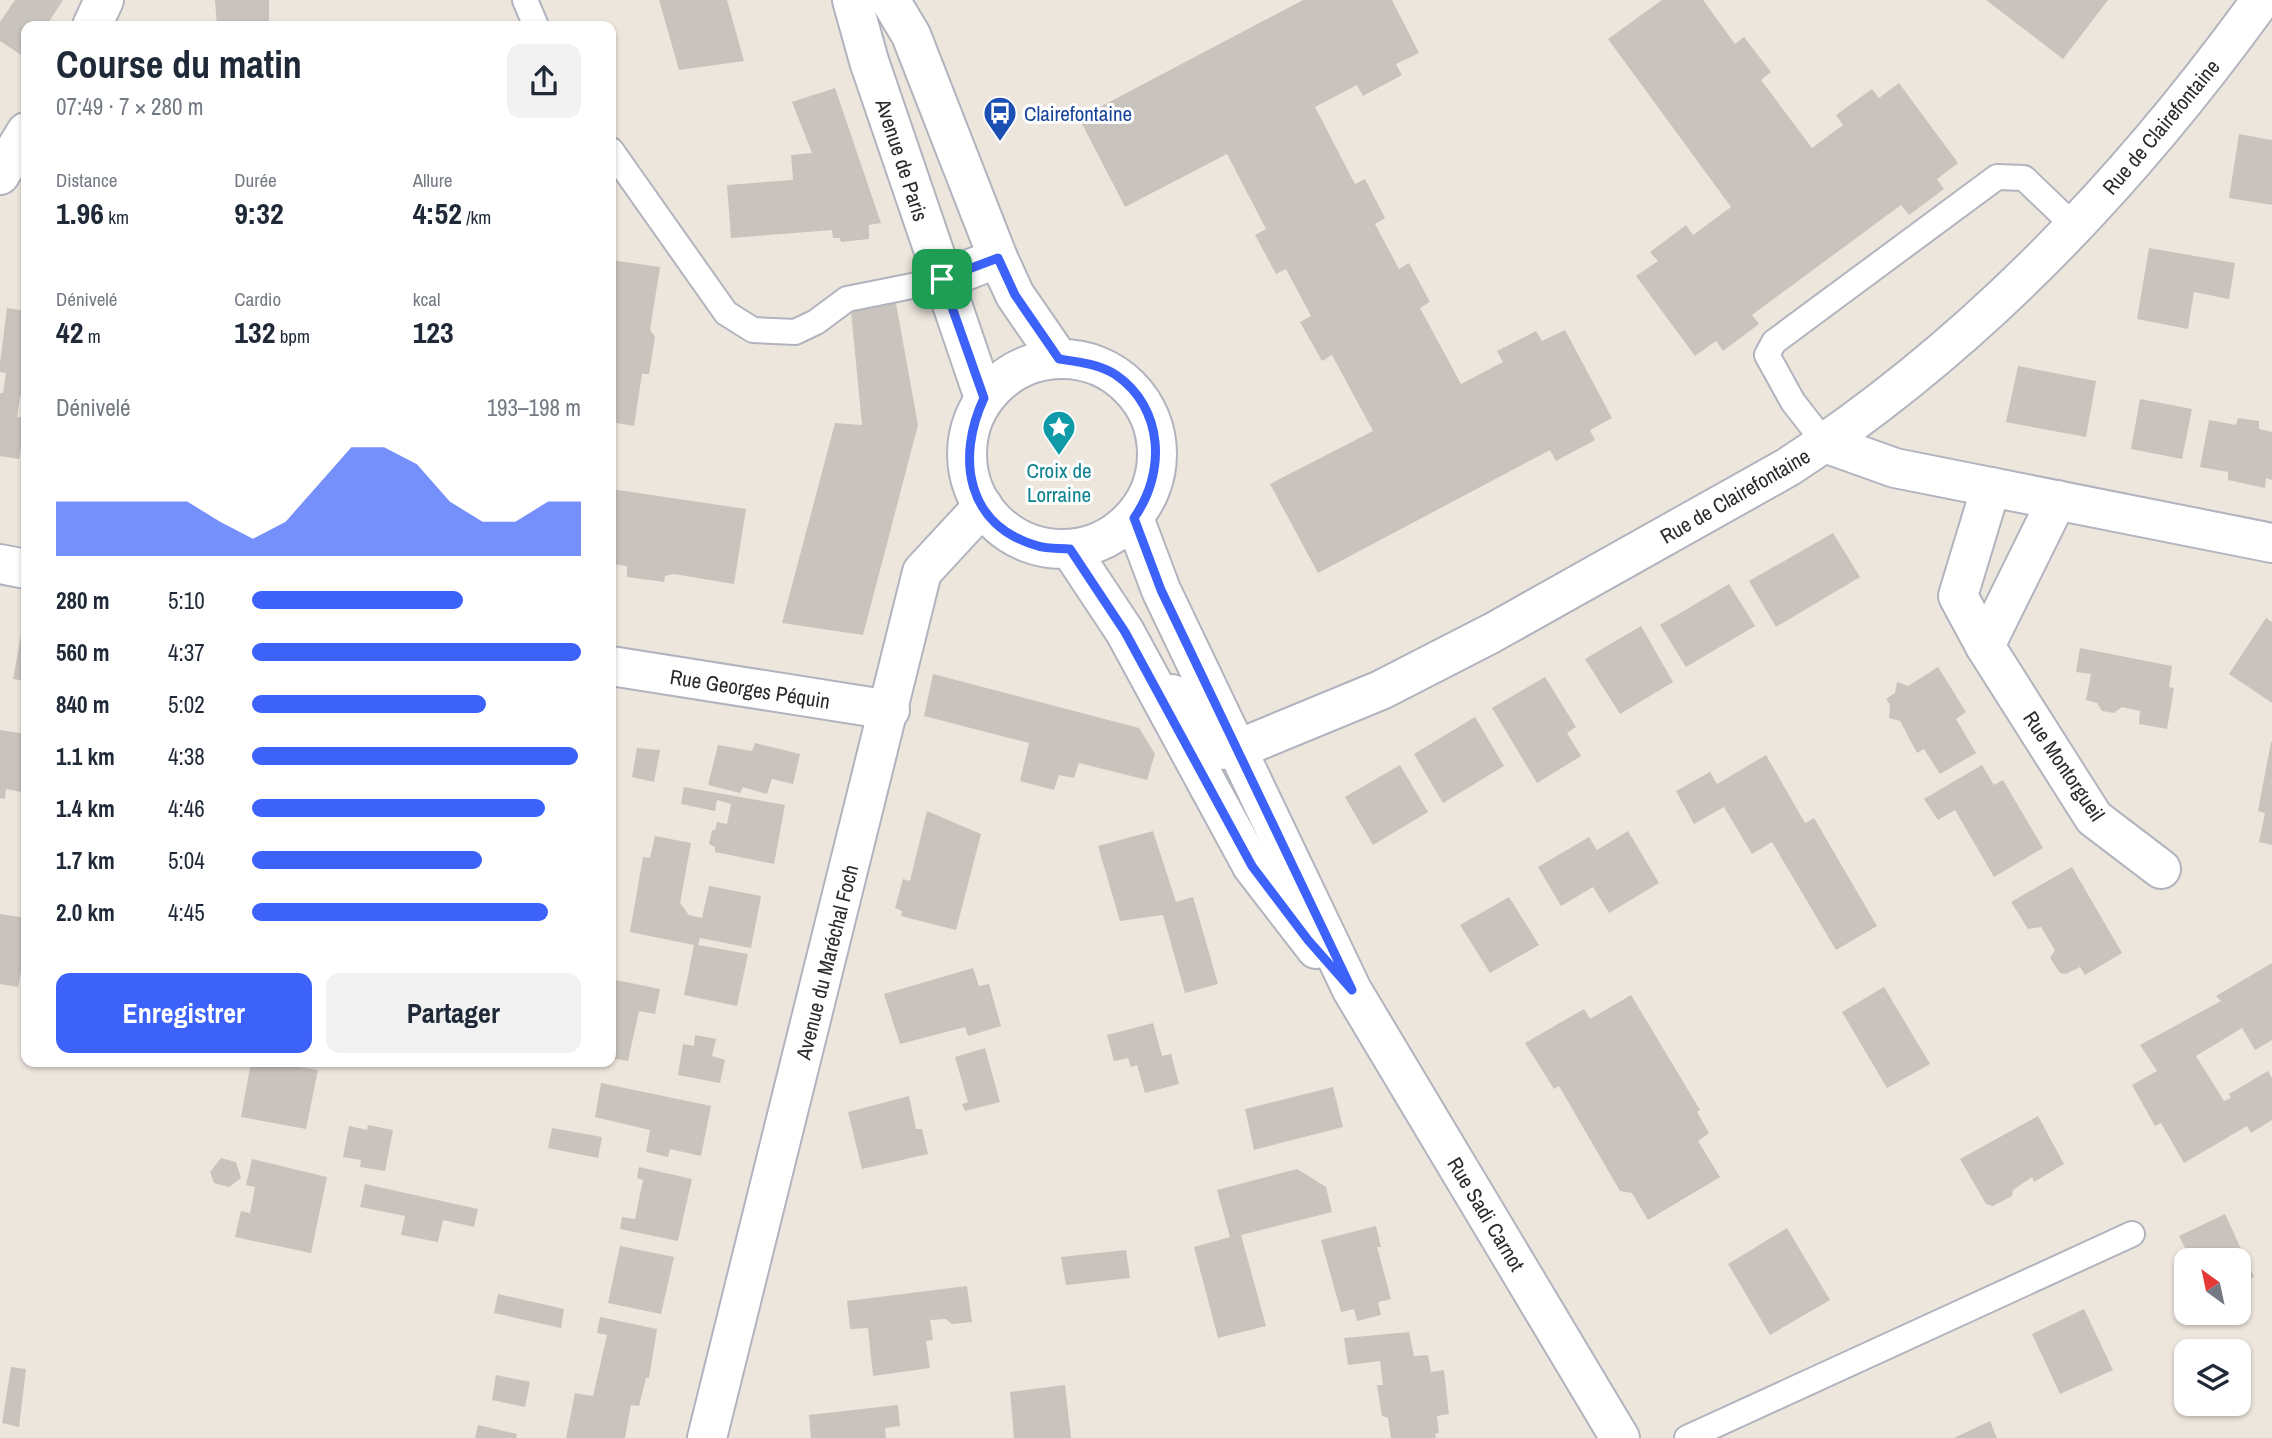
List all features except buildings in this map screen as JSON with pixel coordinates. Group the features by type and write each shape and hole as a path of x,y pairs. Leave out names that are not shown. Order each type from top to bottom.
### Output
{"street":[{"path":"94,21 104,0"},
{"name":"Avenue de Paris","path":"852,0 869,61 984,398"},
{"path":"890,0 911,35 1015,295 1059,359"},
{"name":"Rue de Clairefontaine","path":"1238,749 1381,690 1479,639 1721,506 1825,443 1946,348 2035,267 2165,127 2261,0"},
{"path":"0,175 21,140"},
{"path":"942,279 998,258"},
{"path":"1059,359 1089,363 1115,375 1137,395 1152,421 1157,450 1154,479 1147,500 1134,518 1098,542 1070,549 1038,547 1009,534 983,506 972,484 967,452 973,420 984,398 1010,375 1034,364 1059,359"},
{"path":"1825,443 1895,468 2272,543"},
{"name":"Rue Montorgueil","path":"1991,487 1958,596 1985,646 2094,818 2161,869"},
{"path":"1985,646 2057,500"},
{"name":"Avenue du Maréchal Foch","path":"707,1438 890,710 922,572 983,506"},
{"name":"Rue Sadi Carnot","path":"1134,518 1161,590 1352,990 1620,1438"},
{"name":"Rue Sadi Carnot","path":"1070,549 1125,632 1252,866 1308,940 1352,990"},
{"path":"0,565 21,568"},
{"path":"1125,632 1211,745 1218,750 1238,749"},
{"name":"Rue Georges Péquin","path":"616,667 890,710"}],"lane":[{"path":"524,0 534,21"},
{"path":"616,157 726,313 753,331 795,332 816,322 846,299 942,279"},
{"path":"1825,443 1773,370 1767,355 1774,342 1997,177 2024,178 2074,226"},
{"path":"1687,1438 2132,1234"}],"place":[{"name":"Clairefontaine","path":"1000,143"},
{"name":"Croix de Lorraine","path":"1059,457"}],"route":[{"path":"998,258 1015,295 1059,359 1089,363 1115,375 1137,395 1152,421 1157,450 1154,479 1147,500 1134,518 1161,590 1352,990 1308,940 1252,866 1125,632 1070,549 1038,547 1009,534 983,506 972,484 967,452 973,420 984,398 942,279 998,258"}]}
